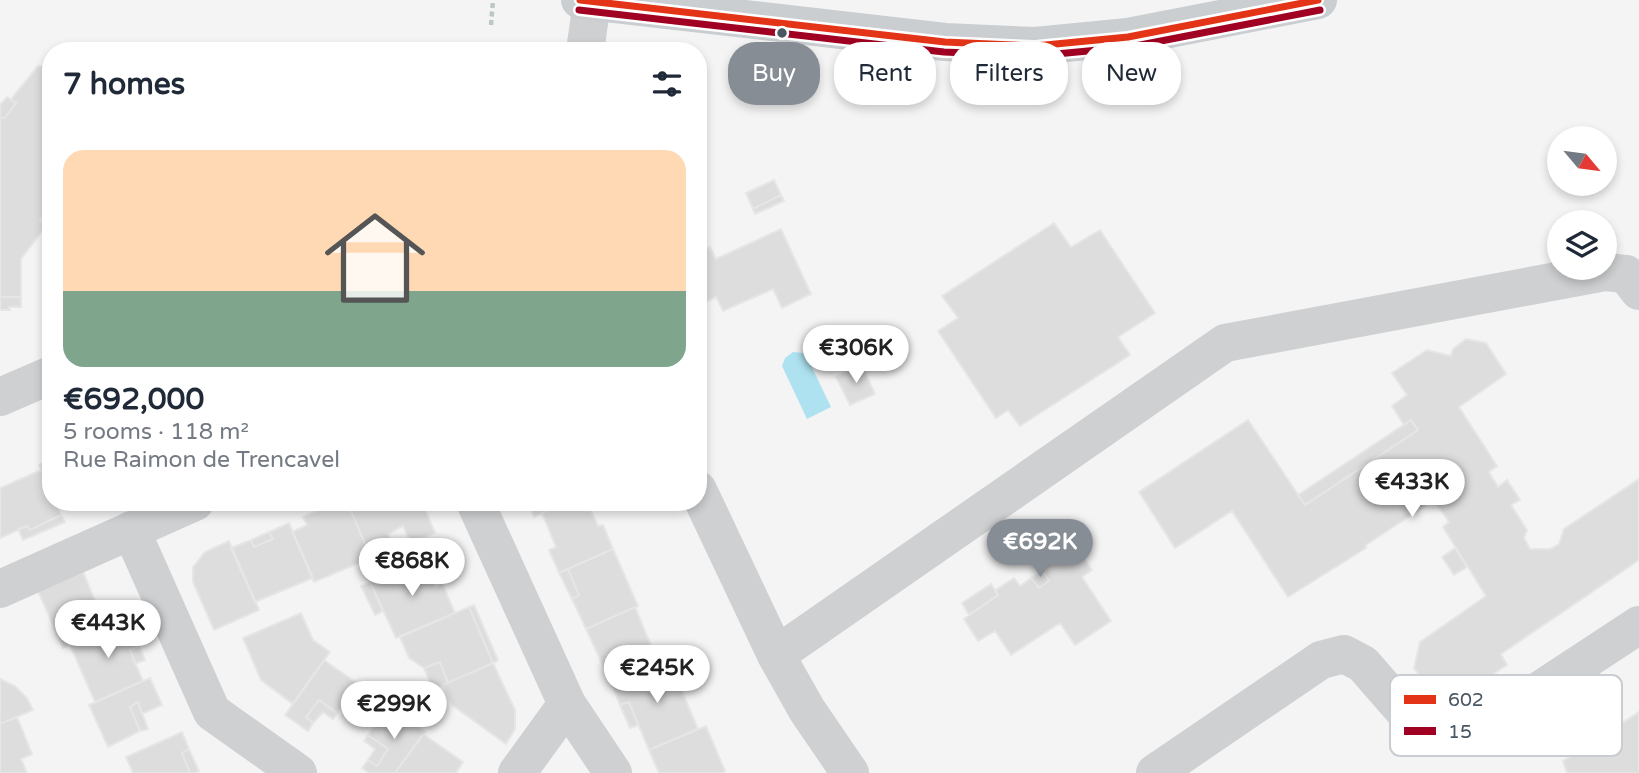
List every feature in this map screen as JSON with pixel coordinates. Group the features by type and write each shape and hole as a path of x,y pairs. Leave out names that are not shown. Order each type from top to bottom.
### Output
{"main road":[{"path":"588,1 945,43 1035,46 1128,37 1318,0"}],"street":[{"path":"586,42 588,1"},
{"path":"776,655 1225,343 1605,272 1626,274 1639,291"},
{"path":"0,397 42,379"},
{"path":"707,509 776,655 807,710 850,773"},
{"path":"0,589 174,511"},
{"path":"479,511 567,704 613,773"},
{"path":"131,530 212,712 298,773"},
{"path":"1563,675 1639,625"},
{"path":"1155,773 1321,660 1343,654 1363,664 1390,695"},
{"path":"517,773 567,704"}],"path":[{"path":"491,25 493,0"}],"water":[{"path":"793,352 803,353 807,357 831,407 807,419 782,366 785,358"}],"building":[{"path":"38,66 42,66 42,231 21,259 21,297 0,297 0,118 5,118 16,103 11,99"},
{"path":"7,97 16,103 5,118 0,118 0,105"},
{"path":"774,180 781,195 753,209 746,193"},
{"path":"781,195 784,201 755,214 753,209"},
{"path":"1054,223 1071,247 1100,230 1155,313 1118,337 1130,355 1020,426 1008,410 996,418 938,331 958,318 942,296"},
{"path":"781,229 811,294 782,308 773,289 723,311 716,297 707,301 707,248 710,247 716,259"},
{"path":"0,297 21,297 21,307 0,310"},
{"path":"1466,339 1486,343 1506,374 1459,407 1497,466 1489,472 1498,487 1507,480 1520,500 1511,505 1527,530 1524,538 1530,549 1550,549 1559,544 1564,529 1639,479 1639,560 1501,654 1507,665 1492,675 1419,675 1414,668 1420,642 1486,596 1443,527 1449,522 1430,495 1423,500 1425,506 1366,545 1366,548 1288,597 1232,511 1175,548 1139,492 1248,420 1305,505 1418,430 1411,420 1404,425 1392,406 1407,395 1392,373 1427,350 1451,356 1453,349"},
{"path":"861,364 875,394 850,405 836,377"},
{"path":"1411,420 1418,430 1305,505 1298,495"},
{"path":"41,470 42,511 59,511 61,515 30,530 27,526 0,538 0,488"},
{"path":"316,511 351,511 371,558 314,582 292,532 307,525 303,517"},
{"path":"351,511 426,511 435,533 411,543 403,526 388,534 395,550 372,560"},
{"path":"532,511 547,511 534,517"},
{"path":"591,511 598,526 603,525 613,549 559,573 549,550 556,547 542,513"},
{"path":"61,515 65,522 23,540 18,529 27,526 30,530"},
{"path":"289,523 313,578 255,602 231,548 251,540 254,547 273,539 269,532"},
{"path":"269,532 273,539 254,547 251,540"},
{"path":"1071,539 1092,570 1082,577 1111,621 1075,645 1060,623 1011,655 995,631 978,641 964,619 998,595 996,590 1014,578 1020,586 1031,578 1039,588 1049,581 1036,561"},
{"path":"229,541 259,610 214,630 193,582 193,567 205,552"},
{"path":"1455,548 1467,567 1454,575 1442,557"},
{"path":"613,549 638,606 586,629 572,599 579,595 568,569"},
{"path":"430,556 437,572 431,575 435,587 442,583 455,613 396,638 370,582"},
{"path":"568,569 579,595 572,599 559,573"},
{"path":"1043,571 1049,581 1039,588 1031,578"},
{"path":"83,572 100,613 109,609 116,625 63,648 38,591"},
{"path":"370,582 383,611 375,615 361,586"},
{"path":"991,584 998,595 969,615 962,603"},
{"path":"474,605 498,660 493,663 469,607"},
{"path":"469,607 493,663 448,683 440,662 424,668 409,658 400,637"},
{"path":"635,607 659,665 612,685 586,629"},
{"path":"301,613 313,640 330,652 293,704 261,680 243,638"},
{"path":"127,619 139,646 130,650 143,681 95,702 70,645"},
{"path":"139,646 145,660 135,664 130,650"},
{"path":"324,660 358,684 337,713 319,700 306,717 313,723 308,731 285,715"},
{"path":"669,661 698,729 649,750 629,702 620,705 612,685"},
{"path":"440,662 448,683 433,689 424,668"},
{"path":"493,663 515,710 515,729 506,744 452,705 443,685"},
{"path":"150,678 162,705 142,714 138,702 130,707 140,731 108,747 89,705"},
{"path":"0,679 15,686 27,698 33,710 0,724"},
{"path":"319,700 337,713 333,719 323,712 313,723 306,717"},
{"path":"138,702 148,729 140,731 130,707"},
{"path":"629,702 638,725 630,728 620,705"},
{"path":"389,705 425,732 395,773 369,773 362,768 368,760 377,766 388,749 368,735"},
{"path":"1639,712 1639,773 1567,773 1563,761 1571,756 1622,756 1622,723"},
{"path":"17,717 32,754 21,759 27,773 0,773 0,724"},
{"path":"706,726 725,771 659,773 649,750"},
{"path":"182,732 189,749 182,753 190,773 133,773 126,757"},
{"path":"423,734 463,762 456,773 395,773"},
{"path":"368,735 388,749 377,766 368,760 375,749 364,741"},
{"path":"189,749 199,771 195,773 190,773 182,753"}],"transit line":[{"name":"602","path":"580,0 945,42 1035,46 1128,37 1318,0"},
{"name":"15","path":"579,10 944,52 1035,56 1130,47 1320,10"}]}
